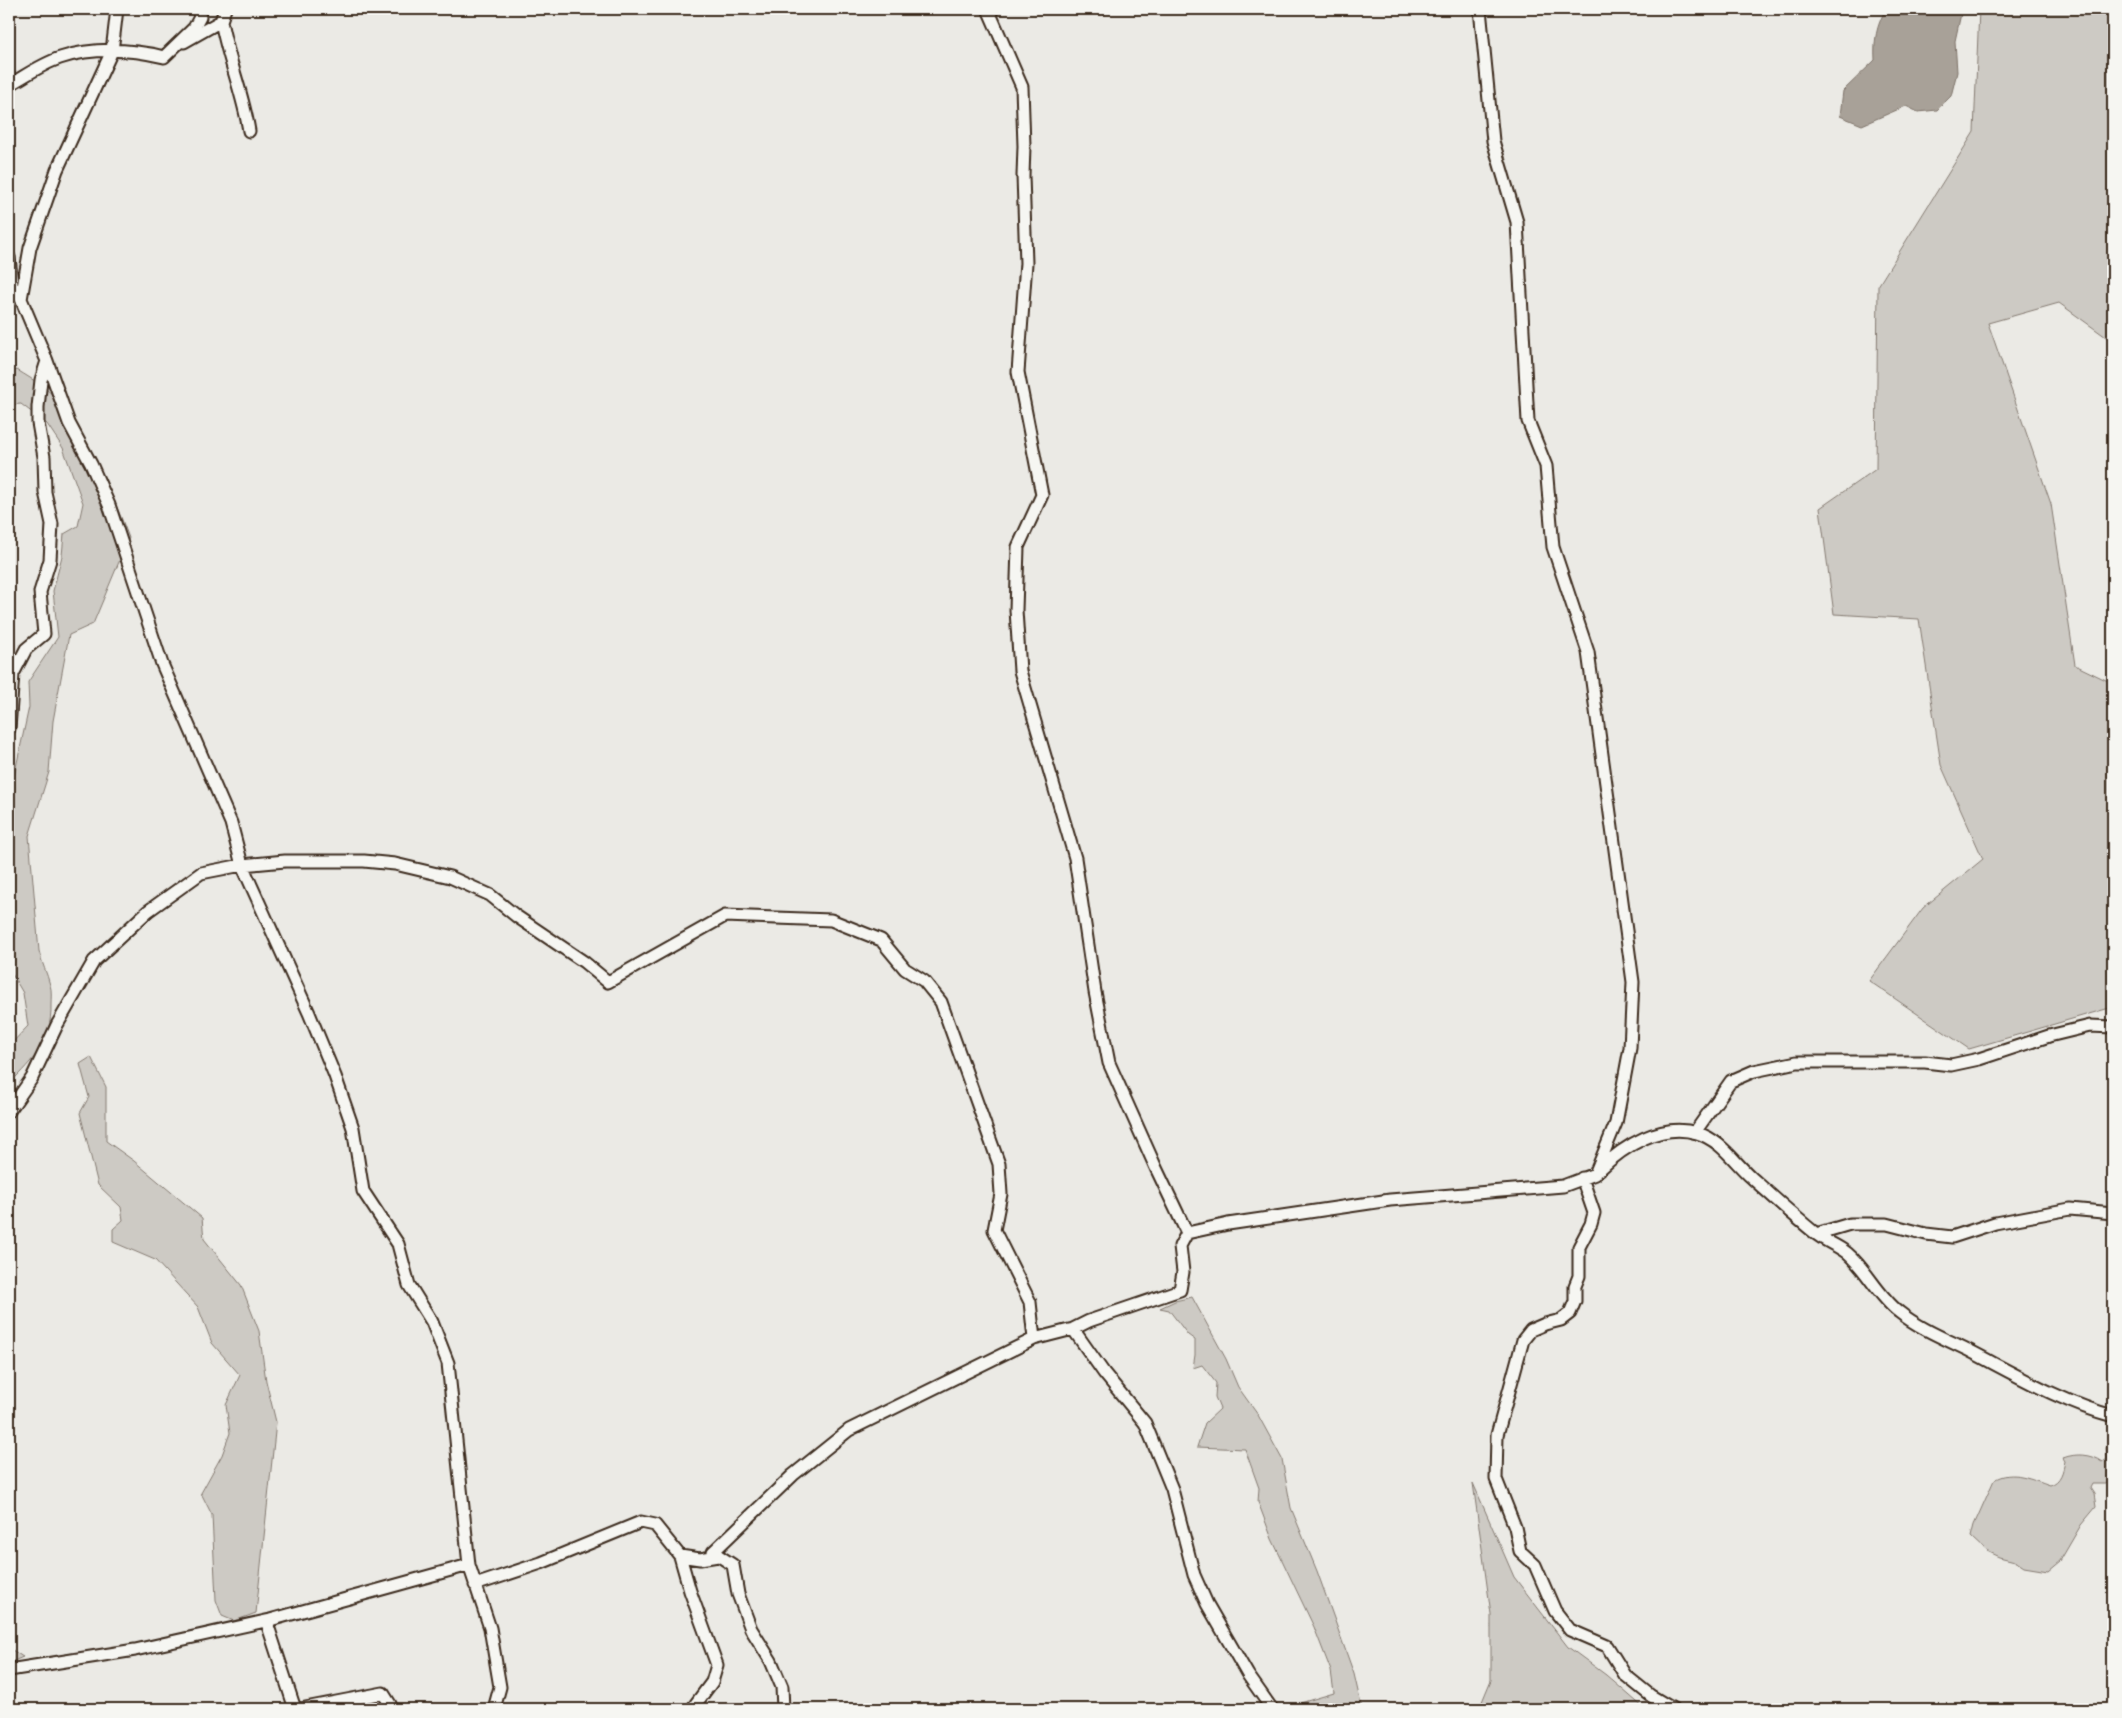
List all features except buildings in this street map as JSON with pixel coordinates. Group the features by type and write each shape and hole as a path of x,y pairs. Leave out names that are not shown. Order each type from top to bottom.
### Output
{"street":[{"path":"21,299 30,248 57,170 112,51 118,9"},
{"path":"9,85 59,58 92,50 144,52 164,57 194,28 200,17 198,9"},
{"path":"225,9 221,21 226,50 246,111 249,131"},
{"path":"988,9 1022,87 1026,263 1018,372 1042,495 1018,547 1016,610 1020,671 1075,858 1095,992 1110,1063 1187,1233"},
{"path":"1480,9 1493,140 1516,222 1528,421 1546,466 1553,547 1588,652 1633,982 1630,1048 1616,1123 1595,1174"},
{"path":"174,48 221,21"},
{"path":"9,257 12,285 21,299 47,361 69,423 91,464 109,505 162,664 231,823 242,864 335,1076 353,1128 363,1191 398,1244 409,1284 432,1322 448,1363 469,1565 490,1628 500,1687 494,1709"},
{"path":"9,729 12,674 26,649 44,634 40,592 50,560 52,524 45,492 44,457 38,423 38,407 41,380 47,361"},
{"path":"9,1111 32,1078 57,1025 94,961 148,912 201,873 242,864 285,861 364,860 395,864 450,877 490,895 516,916 584,962 608,982 725,916 831,920 881,940 905,969 924,981 941,1002 999,1164 1000,1194 994,1230 1030,1302 1034,1339"},
{"path":"1695,1132 1731,1082 1754,1071 1797,1062 1925,1062 1952,1065 1979,1059 2057,1034 2090,1026 2113,1027"},
{"path":"713,1552 793,1474 849,1430 1034,1339 1072,1329 1088,1321 1180,1290 1183,1272 1180,1246 1187,1233 1228,1224 1390,1200 1563,1186 1595,1174 1610,1160 1647,1136 1663,1131 1695,1132 1721,1147 1752,1178 1816,1234 1847,1253 1886,1300 1900,1313 1919,1326 2039,1387 2095,1411 2113,1416"},
{"path":"1582,1178 1594,1213 1591,1224 1579,1247 1579,1276 1575,1286 1575,1301 1570,1313 1561,1320 1531,1330 1523,1340 1497,1436 1496,1479 1515,1527 1520,1551 1534,1565 1555,1611 1570,1630 1607,1646 1625,1675 1650,1696 1673,1709"},
{"path":"1816,1234 1850,1224 1887,1224 1926,1234 1952,1237 1995,1223 2070,1209 2113,1213"},
{"path":"1072,1329 1104,1373 1145,1423 1172,1489 1194,1575 1207,1604 1248,1675 1272,1709"},
{"path":"475,1586 541,1563 641,1522 655,1525 680,1556 690,1591 717,1665 712,1682 692,1709"},
{"path":"680,1556 700,1559 718,1556 713,1552"},
{"path":"713,1552 733,1565 738,1594 751,1630 772,1661 782,1687 783,1709"},
{"path":"9,1670 135,1650 270,1620 469,1565"},
{"path":"270,1620 268,1626 270,1634 295,1709"},
{"path":"300,1709 383,1693 390,1704 390,1709"}],"shaded area":[{"path":"1886,9 1962,9 1955,41 1957,72 1951,96 1937,110 1918,112 1906,106 1862,125 1840,116 1843,91 1875,60 1876,34"},
{"path":"1979,9 2113,9 2113,342 2059,303 1988,323 2051,504 2075,665 2108,681 2113,660 2113,1007 1969,1049 1869,981 1923,908 1983,859 1941,765 1919,619 1834,614 1820,508 1876,469 1878,286 1974,132"},
{"path":"17,370 55,397 75,423 101,471 129,538 93,624 69,635 53,721 49,772 29,836 39,951 51,989 51,1017 40,1049 9,1084 9,1046 28,1026 23,993 9,969 9,800 29,707 28,682 58,637 53,591 62,556 64,534 78,526 83,503 63,448 47,424 21,404 9,405 9,373"},
{"path":"91,1057 106,1087 106,1141 134,1161 202,1218 204,1239 241,1285 259,1331 266,1381 276,1422 256,1613 234,1621 222,1616 216,1600 212,1515 201,1493 222,1455 230,1433 226,1405 240,1375 212,1343 198,1307 155,1260 113,1242 113,1229 123,1220 121,1207 98,1185 80,1113 89,1097 80,1064"},
{"path":"1192,1297 1226,1359 1238,1387 1258,1415 1282,1459 1291,1508 1317,1571 1354,1674 1362,1709 1280,1709 1334,1693 1331,1671 1314,1627 1272,1539 1258,1502 1259,1488 1245,1449 1197,1447 1205,1423 1220,1409 1215,1397 1216,1383 1202,1365 1193,1368 1195,1340 1188,1335 1169,1310 1160,1308 1175,1301"},
{"path":"2113,1435 2112,1479 2106,1484 2092,1484 2090,1488 2094,1494 2096,1507 2081,1525 2060,1561 2048,1571 2024,1567 2015,1561 1999,1557 1986,1551 1971,1537 1974,1525 1994,1480 2008,1475 2015,1475 2050,1485 2054,1484 2061,1476 2065,1461 2063,1458 2078,1455 2094,1457 2103,1462 2107,1459 2106,1448"},
{"path":"1473,1483 1514,1577 1568,1647 1606,1675 1645,1709 1479,1709 1491,1680 1491,1614"},
{"path":"9,1648 23,1657 9,1663"}]}
